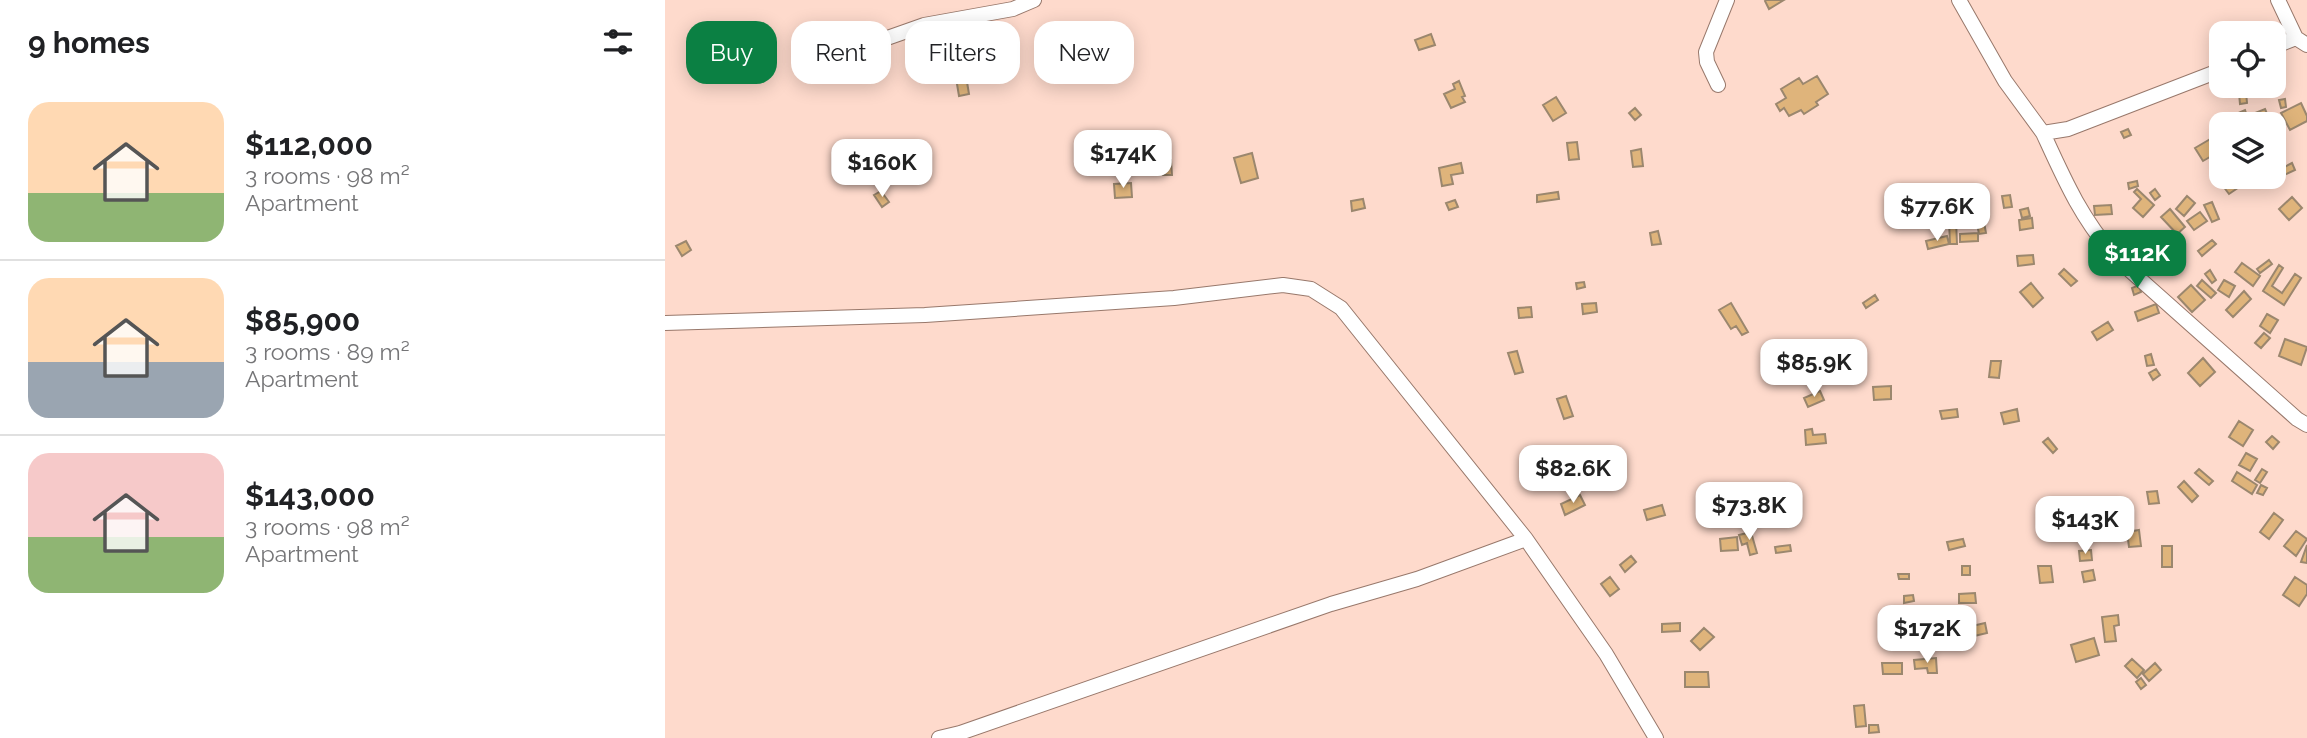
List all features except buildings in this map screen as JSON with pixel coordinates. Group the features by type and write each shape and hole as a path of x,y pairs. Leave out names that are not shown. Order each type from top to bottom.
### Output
{"street":[{"path":"891,37 936,22 1013,9 1034,0"},
{"path":"1718,85 1707,62 1706,51 1727,0"},
{"path":"1959,0 2005,81 2043,133 2077,206 2093,231 2115,257 2307,425"},
{"path":"2278,0 2302,42"},
{"path":"2043,133 2069,130 2209,75"},
{"path":"665,323 925,315 1174,298 1283,285 1299,286 1329,298 1341,308 1526,539 1606,654 1656,738"},
{"path":"939,738 1331,604 1417,579 1526,539"}]}
